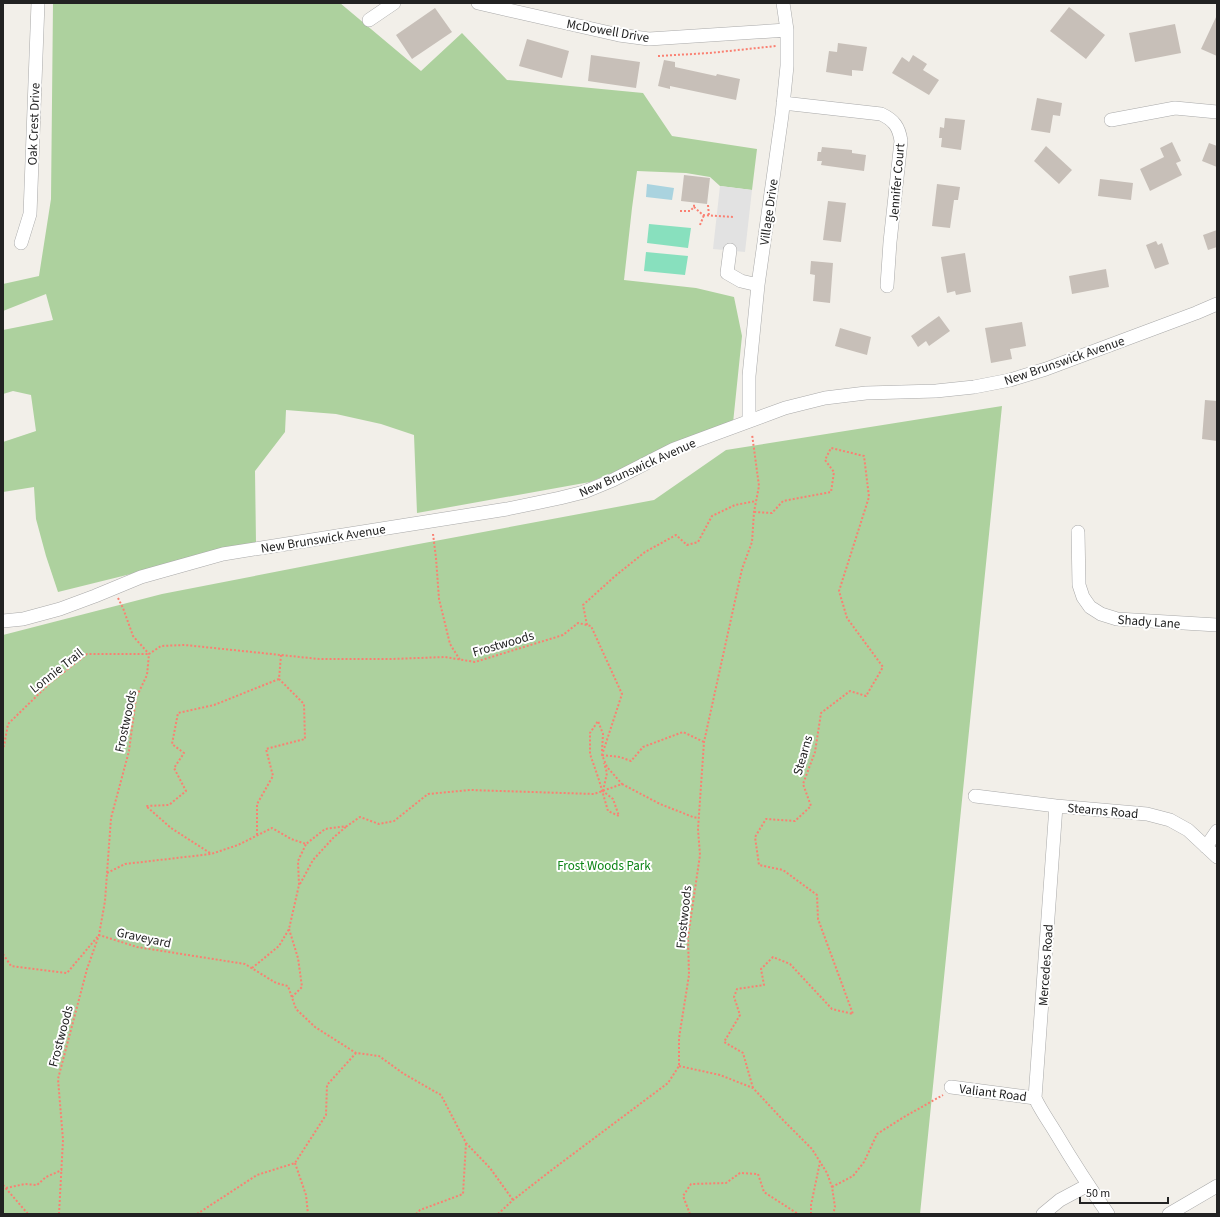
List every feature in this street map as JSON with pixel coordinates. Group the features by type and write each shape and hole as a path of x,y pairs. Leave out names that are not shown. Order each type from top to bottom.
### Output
{"street":[{"name":"Oak Crest Drive","path":"21,243 30,214 38,3"},
{"path":"369,20 394,3"},
{"name":"McDowell Drive","path":"478,3 619,35 649,39 787,30"},
{"name":"Village Drive","path":"749,421 749,376 758,285 787,66 787,30 783,3"},
{"name":"Jennifer Court","path":"783,103 881,114 896,124 900,132 901,141 890,242 887,286"},
{"path":"1111,120 1175,108 1217,112"},
{"path":"730,250 727,273 741,281 758,285"},
{"name":"New Brunswick Avenue","path":"3,620 23,619 60,608 95,596 141,577 223,554 507,509 584,492 613,480 674,449 785,408 825,398 866,393 936,391 974,387 1010,380 1169,323 1217,304"},
{"name":"Shady Lane","path":"1078,532 1079,584 1083,597 1090,607 1101,614 1117,619 1217,625"},
{"name":"Stearns Road","path":"975,796 1056,806 1147,814 1170,820 1188,830 1217,857"},
{"name":"Mercedes Road","path":"1035,1098 1056,806"},
{"path":"1206,847 1217,831"},
{"name":"Valiant Road","path":"951,1087 1035,1098"},
{"path":"1035,1098 1040,1110 1048,1120 1088,1185 1108,1214"},
{"path":"1043,1214 1060,1200 1088,1185"},
{"path":"1169,1214 1217,1186"}],"path":[{"path":"658,56 777,46"},
{"path":"694,203 694,207 704,215 733,217"},
{"path":"708,204 709,216"},
{"path":"680,211 690,210 694,207"},
{"path":"700,225 704,215"},
{"name":"Frostwoods","path":"679,1066 679,1038 689,975 688,937 700,855 698,818 704,742 742,569 752,542 754,512 760,486 749,421"},
{"name":"Stearns","path":"753,1088 743,1053 724,1042 740,1015 734,997 737,989 764,985 761,969 773,957 790,964 832,1009 854,1014 818,919 817,895 783,870 759,865 754,837 766,819 795,821 811,806 803,784 815,752 821,713 850,691 866,696 883,667 847,618 839,591 869,497 864,456 831,448 825,460 834,472 831,492 783,502 772,513 754,512"},
{"path":"587,625 583,605 645,552 676,534 687,545 698,542 712,516 735,504 756,501"},
{"path":"426,522 433,534 438,599 450,644 460,660"},
{"path":"113,589 123,608 133,636 149,654"},
{"name":"Frostwoods","path":"59,1214 63,1140 58,1079 87,969 98,935 105,901 111,818 129,751 136,698 147,675 149,654 161,646 185,645 319,659 445,657 475,662 563,635 578,623 587,625 591,626 622,694 602,755"},
{"name":"Lonnie Trail","path":"3,747 8,724 50,683 87,654 149,654"},
{"path":"257,835 256,804 272,776 266,749 305,739 304,704 279,679 281,655"},
{"path":"211,854 171,828 146,806 169,805 186,792 174,768 184,753 172,744 178,713 214,705 279,679"},
{"path":"603,791 607,773 602,755 603,734 598,721 590,733 590,754 603,791 608,811 619,816 613,799 603,791"},
{"path":"602,755 631,760 643,746 683,732 704,742"},
{"path":"602,755 607,767 622,784 660,804 698,818"},
{"path":"299,885 313,860 346,826 360,817 378,824 394,821 428,794 470,790 594,794 622,784"},
{"path":"252,968 279,946 289,929 299,885 298,861 306,844 325,829 346,826"},
{"path":"107,873 125,864 211,854 238,845 272,828 291,839 306,844"},
{"path":"289,929 298,958 302,987 292,997"},
{"name":"Graveyard","path":"3,954 11,966 67,973 98,935 137,947 245,964 276,983 288,986 296,1009 315,1027 356,1053"},
{"path":"198,1214 257,1175 295,1162 326,1116 327,1085 356,1053 379,1056 404,1074 441,1096 466,1143 490,1168 512,1200"},
{"path":"498,1214 512,1200 668,1083 679,1066 720,1075 753,1088 812,1149 827,1173 832,1187 834,1207 833,1214"},
{"path":"832,1187 853,1176 864,1162 877,1134 904,1117 941,1097 951,1087"},
{"path":"416,1214 420,1210 463,1194 466,1143"},
{"path":"295,1162 306,1195 308,1214"},
{"path":"811,1214 811,1205 820,1162"},
{"path":"6,1188 25,1184 37,1185 46,1177 62,1170"},
{"path":"690,1214 683,1196 691,1184 726,1183 740,1172 758,1174 764,1192 798,1214"},
{"path":"3,1185 28,1214"}],"green space":[{"path":"53,3 340,3 421,71 462,33 507,80 643,93 672,136 757,149 752,190 720,186 710,177 686,173 637,171 624,280 696,288 734,297 742,336 733,423 590,482 417,513 414,435 381,424 336,414 286,410 285,432 255,471 256,543 58,592 36,519 34,487 3,492 3,442 36,431 31,395 13,391 3,394 3,330 53,320 46,294 3,311 3,284 39,276 51,199"},
{"path":"649,224 691,228 688,248 647,243"},
{"path":"646,252 688,256 685,275 644,271"},
{"name":"Frost Woods Park","path":"1002,406 920,1214 3,1214 3,635 162,594 654,500 726,450"}],"shaded area":[{"path":"720,186 752,190 745,252 713,249"}],"water":[{"path":"647,184 674,188 672,200 646,197"}],"building":[{"path":"1069,7 1105,35 1086,59 1050,31"},
{"path":"435,8 452,32 412,59 396,35"},
{"path":"1217,15 1217,56 1201,49"},
{"path":"1175,24 1181,53 1135,62 1129,33"},
{"path":"527,39 569,51 562,78 519,66"},
{"path":"838,43 867,47 863,71 852,70 852,76 826,72 829,51 837,52"},
{"path":"591,55 640,62 636,88 588,81"},
{"path":"913,55 927,64 923,70 939,80 929,95 892,73 902,57 909,62"},
{"path":"664,60 675,62 675,67 716,76 717,74 740,79 736,100 670,86 670,89 658,86"},
{"path":"1037,98 1062,103 1060,116 1053,115 1050,133 1031,130"},
{"path":"945,118 965,120 961,150 941,147 942,138 939,138 940,127 944,128"},
{"path":"1172,142 1181,161 1176,163 1182,175 1150,191 1140,169 1164,157 1160,148"},
{"path":"1209,143 1217,146 1217,167 1202,161"},
{"path":"1046,146 1072,170 1059,184 1034,161"},
{"path":"822,147 852,150 852,153 866,155 864,171 821,165 822,161 817,161 818,152 821,152"},
{"path":"684,175 710,178 707,204 681,201"},
{"path":"1100,179 1133,183 1131,200 1098,196"},
{"path":"937,184 960,187 958,200 954,200 950,228 932,226"},
{"path":"828,201 846,203 841,242 823,240"},
{"path":"1217,230 1217,247 1208,250 1203,235"},
{"path":"1156,241 1158,245 1162,243 1169,264 1155,269 1146,245"},
{"path":"965,253 971,292 956,295 955,291 947,293 941,257"},
{"path":"811,261 833,263 830,303 813,301 815,275 810,274"},
{"path":"1106,269 1109,287 1072,294 1069,276"},
{"path":"939,316 950,331 929,346 926,341 918,347 911,336"},
{"path":"1022,322 1026,346 1010,349 1012,359 991,363 985,328"},
{"path":"840,328 871,337 867,355 835,346"},
{"path":"1205,400 1217,401 1217,441 1202,439"}]}
